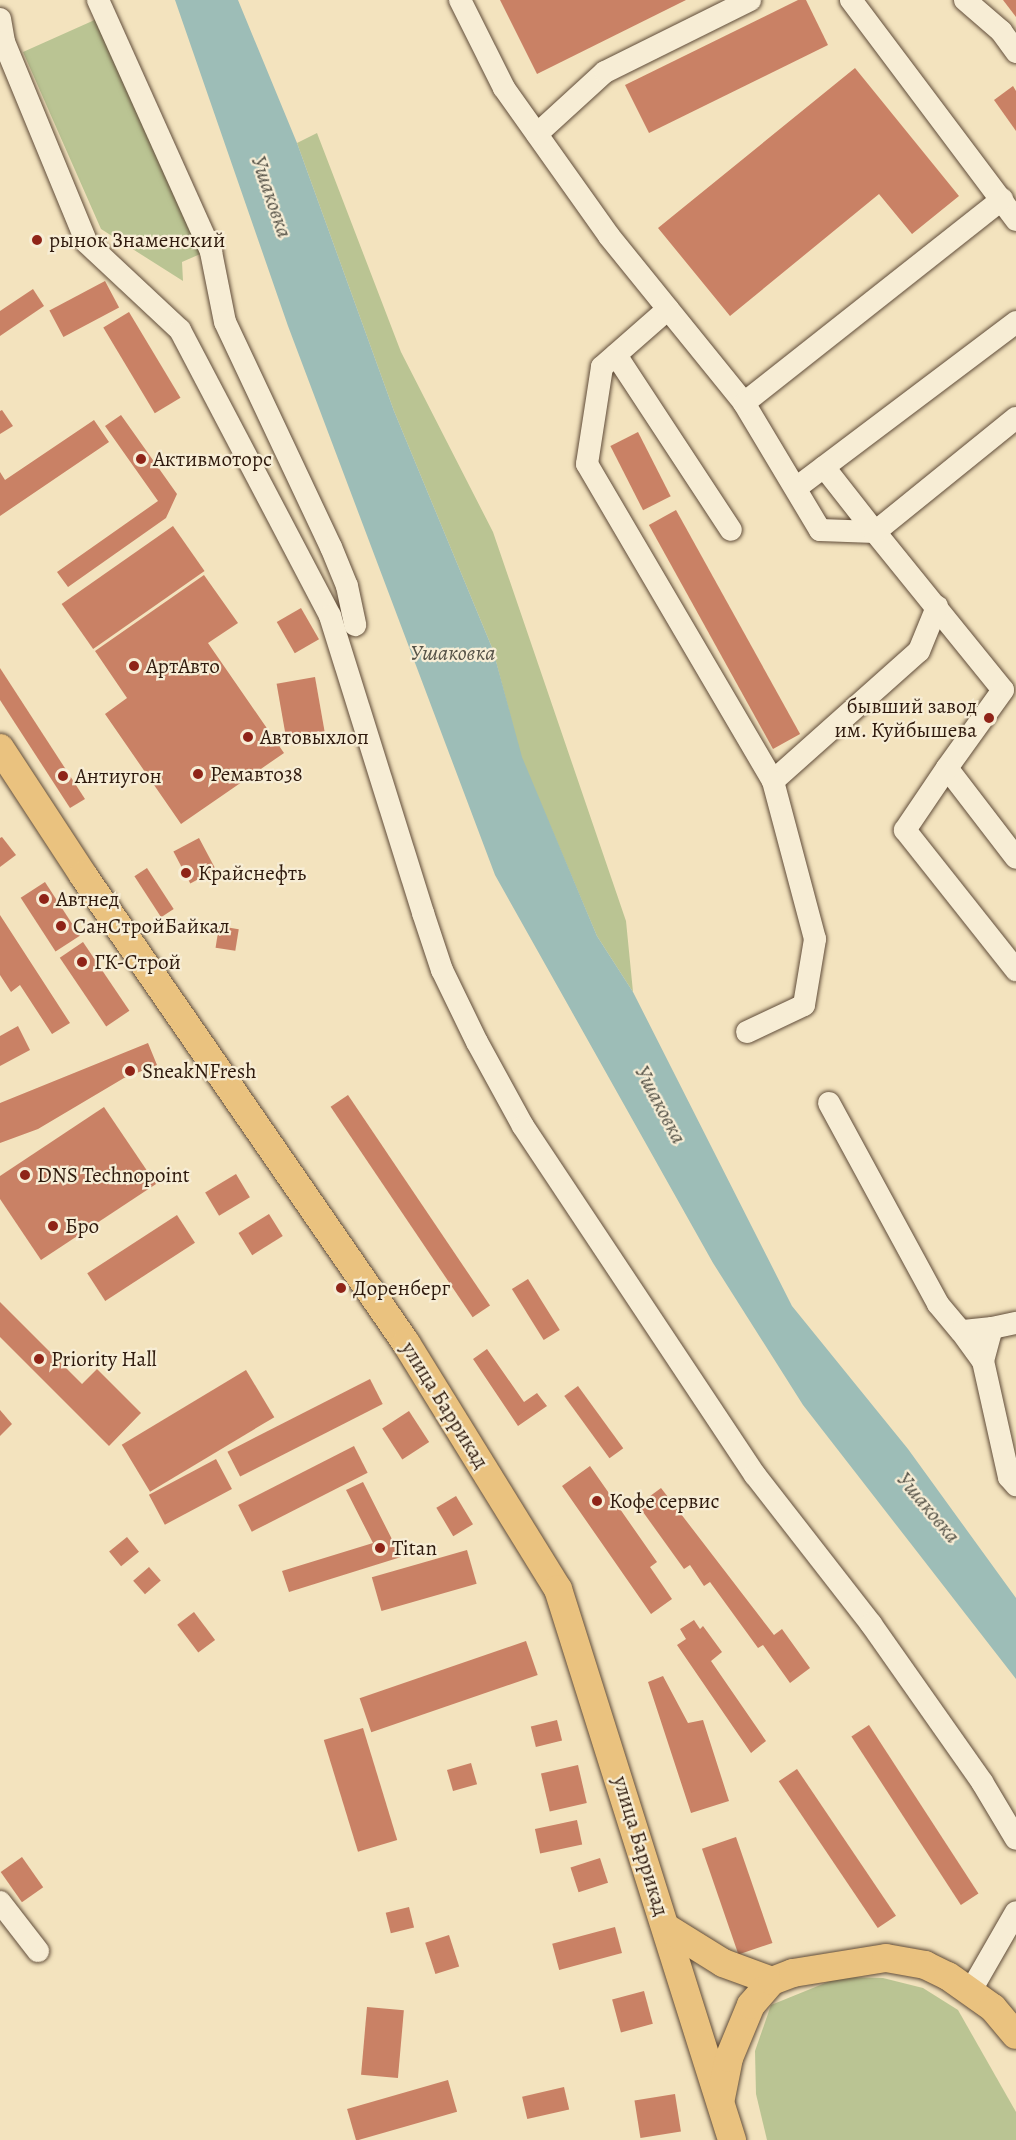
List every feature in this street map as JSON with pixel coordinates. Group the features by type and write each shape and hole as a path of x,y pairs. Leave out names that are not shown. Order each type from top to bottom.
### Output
{"main road":[{"name":"улица Баррикад","path":"0,748 83,875 406,1343 558,1588 732,2140"},
{"path":"667,1928 723,1963 772,1981"},
{"path":"720,2097 729,2058 745,2017 772,1981 792,1973 886,1958 925,1965 993,2008 1016,2035"}],"street":[{"path":"98,0 211,252 225,321 348,586 355,625"},
{"path":"460,0 504,88 609,236 744,403 819,530 875,532 1016,418"},
{"path":"537,134 606,72 750,0"},
{"path":"851,0 1016,220"},
{"path":"965,0 1001,31 1016,51"},
{"path":"0,19 4,42 87,243 180,330 330,616 442,970 477,1042 566,1191 755,1475 871,1624 982,1782 1016,1839"},
{"path":"744,403 1002,200"},
{"path":"668,309 602,367 587,464 773,781 815,939 804,1005 747,1032"},
{"path":"796,488 1016,322"},
{"path":"616,355 731,530"},
{"path":"824,467 1003,690 905,830 1016,970"},
{"path":"773,781 920,651 937,607"},
{"path":"947,768 1016,858"},
{"path":"829,1103 938,1304 983,1361 1009,1477 1016,1485"},
{"path":"961,1331 1016,1323"},
{"path":"983,1361 992,1328"},
{"path":"0,1902 38,1951"},
{"path":"970,1992 1016,1912"}],"green space":[{"path":"108,14 214,248 182,262 183,281 101,229 23,52"},
{"path":"317,133 401,352 493,532 626,921 633,992 597,936 521,757 493,650 394,411 297,143"},
{"path":"840,1977 883,1978 923,1988 958,2010 1016,2112 1016,2140 767,2140 756,2094 755,2051 771,2005"}],"water":[{"name":"Ушаковка","path":"175,0 238,0 297,143 394,411 493,650 522,757 597,936 633,992 792,1306 908,1449 1016,1598 1016,1679 803,1405 713,1263 495,875 288,326"}],"building":[{"path":"500,0 686,0 537,74"},
{"path":"798,0 806,0 828,45 649,133 625,85"},
{"path":"1003,0 1016,0 1016,17"},
{"path":"855,68 959,196 912,234 879,194 730,316 658,228"},
{"path":"1013,86 1016,91 1016,131 994,100"},
{"path":"105,281 119,307 63,337 49,311"},
{"path":"33,289 44,306 0,336 0,311"},
{"path":"129,312 181,398 155,413 103,327"},
{"path":"2,410 13,426 0,434 0,411"},
{"path":"121,415 177,494 166,518 68,587 57,572 158,501 105,426"},
{"path":"94,420 109,442 0,516 0,472 5,480"},
{"path":"638,432 671,496 643,510 610,446"},
{"path":"676,510 800,734 773,749 649,525"},
{"path":"173,526 205,571 93,649 62,604"},
{"path":"204,575 238,623 208,643 284,753 181,824 105,714 127,698 95,651"},
{"path":"301,608 319,639 295,653 277,622"},
{"path":"0,668 85,799 70,808 0,700"},
{"path":"315,677 325,731 286,738 277,684"},
{"path":"2,837 16,855 0,867 0,838"},
{"path":"199,838 216,870 190,883 173,852"},
{"path":"147,868 174,909 161,917 134,876"},
{"path":"45,882 80,936 56,951 21,898"},
{"path":"0,915 70,1023 52,1034 20,985 11,992 0,975"},
{"path":"219,926 239,929 235,951 216,948"},
{"path":"83,942 129,1011 106,1026 60,958"},
{"path":"18,1026 30,1050 0,1066 0,1036"},
{"path":"148,1043 157,1065 124,1078 38,1129 0,1143 0,1103"},
{"path":"348,1095 490,1306 473,1317 331,1107"},
{"path":"104,1107 156,1184 41,1260 0,1199 0,1176"},
{"path":"236,1174 250,1197 219,1216 205,1193"},
{"path":"269,1214 283,1236 252,1255 238,1233"},
{"path":"177,1215 195,1243 105,1301 87,1273"},
{"path":"528,1279 560,1330 544,1340 512,1289"},
{"path":"0,1302 82,1384 97,1369 141,1413 109,1446 0,1337"},
{"path":"487,1349 524,1402 537,1393 547,1406 518,1426 473,1359"},
{"path":"246,1370 274,1417 150,1492 122,1445"},
{"path":"370,1379 383,1404 240,1477 227,1452"},
{"path":"578,1386 623,1448 610,1458 564,1396"},
{"path":"0,1410 12,1424 0,1436"},
{"path":"409,1411 429,1442 402,1459 382,1428"},
{"path":"354,1446 368,1473 252,1532 238,1505"},
{"path":"216,1459 232,1489 165,1525 149,1495"},
{"path":"590,1466 657,1562 650,1567 672,1599 651,1614 562,1486"},
{"path":"363,1482 401,1557 289,1592 282,1571 373,1543 346,1490"},
{"path":"661,1488 774,1635 782,1629 810,1668 790,1683 763,1645 758,1648 710,1582 704,1586 690,1565 684,1569 638,1505"},
{"path":"456,1496 473,1524 453,1536 436,1508"},
{"path":"127,1537 139,1552 121,1566 109,1551"},
{"path":"467,1550 477,1584 381,1611 372,1577"},
{"path":"149,1567 161,1581 145,1594 133,1581"},
{"path":"194,1612 215,1640 198,1653 177,1625"},
{"path":"694,1620 700,1629 703,1626 722,1652 711,1661 766,1741 751,1753 677,1645 686,1639 680,1629"},
{"path":"526,1641 538,1675 371,1732 360,1698"},
{"path":"663,1676 688,1723 703,1720 729,1801 691,1813 648,1682"},
{"path":"557,1720 562,1740 536,1747 531,1727"},
{"path":"869,1725 978,1894 961,1905 851,1736"},
{"path":"363,1728 397,1840 358,1852 324,1740"},
{"path":"471,1763 477,1784 453,1791 447,1770"},
{"path":"578,1765 587,1803 550,1812 541,1774"},
{"path":"797,1769 896,1916 878,1928 779,1781"},
{"path":"577,1820 582,1844 540,1853 535,1829"},
{"path":"736,1837 772,1943 738,1955 702,1849"},
{"path":"22,1857 43,1887 22,1902 1,1872"},
{"path":"600,1858 608,1883 579,1892 571,1868"},
{"path":"409,1907 414,1927 391,1933 386,1913"},
{"path":"615,1927 622,1953 559,1970 552,1944"},
{"path":"449,1935 459,1966 435,1974 425,1943"},
{"path":"644,1991 653,2024 621,2032 612,2000"},
{"path":"367,2007 404,2010 398,2078 361,2075"},
{"path":"448,2080 457,2112 356,2140 347,2109"},
{"path":"564,2087 569,2109 527,2119 522,2097"},
{"path":"675,2094 681,2132 640,2138 635,2100"}],"place":[{"name":"рынок Знаменский","path":"37,240"},
{"name":"Активмоторс","path":"141,459"},
{"name":"АртАвто","path":"134,666"},
{"name":"бывший завод им. Куйбышева","path":"989,718"},
{"name":"Автовыхлоп","path":"248,737"},
{"name":"Ремавто38","path":"198,774"},
{"name":"Антиугон","path":"63,776"},
{"name":"Крайснефть","path":"186,873"},
{"name":"Автнед","path":"44,899"},
{"name":"СанСтройБайкал","path":"61,926"},
{"name":"ГК-Строй","path":"82,962"},
{"name":"SneakNFresh","path":"130,1071"},
{"name":"DNS Technopoint","path":"25,1175"},
{"name":"Бро","path":"53,1226"},
{"name":"Доренберг","path":"341,1288"},
{"name":"Priority Hall","path":"39,1359"},
{"name":"Кофе сервис","path":"597,1501"},
{"name":"Titan","path":"380,1548"}]}
